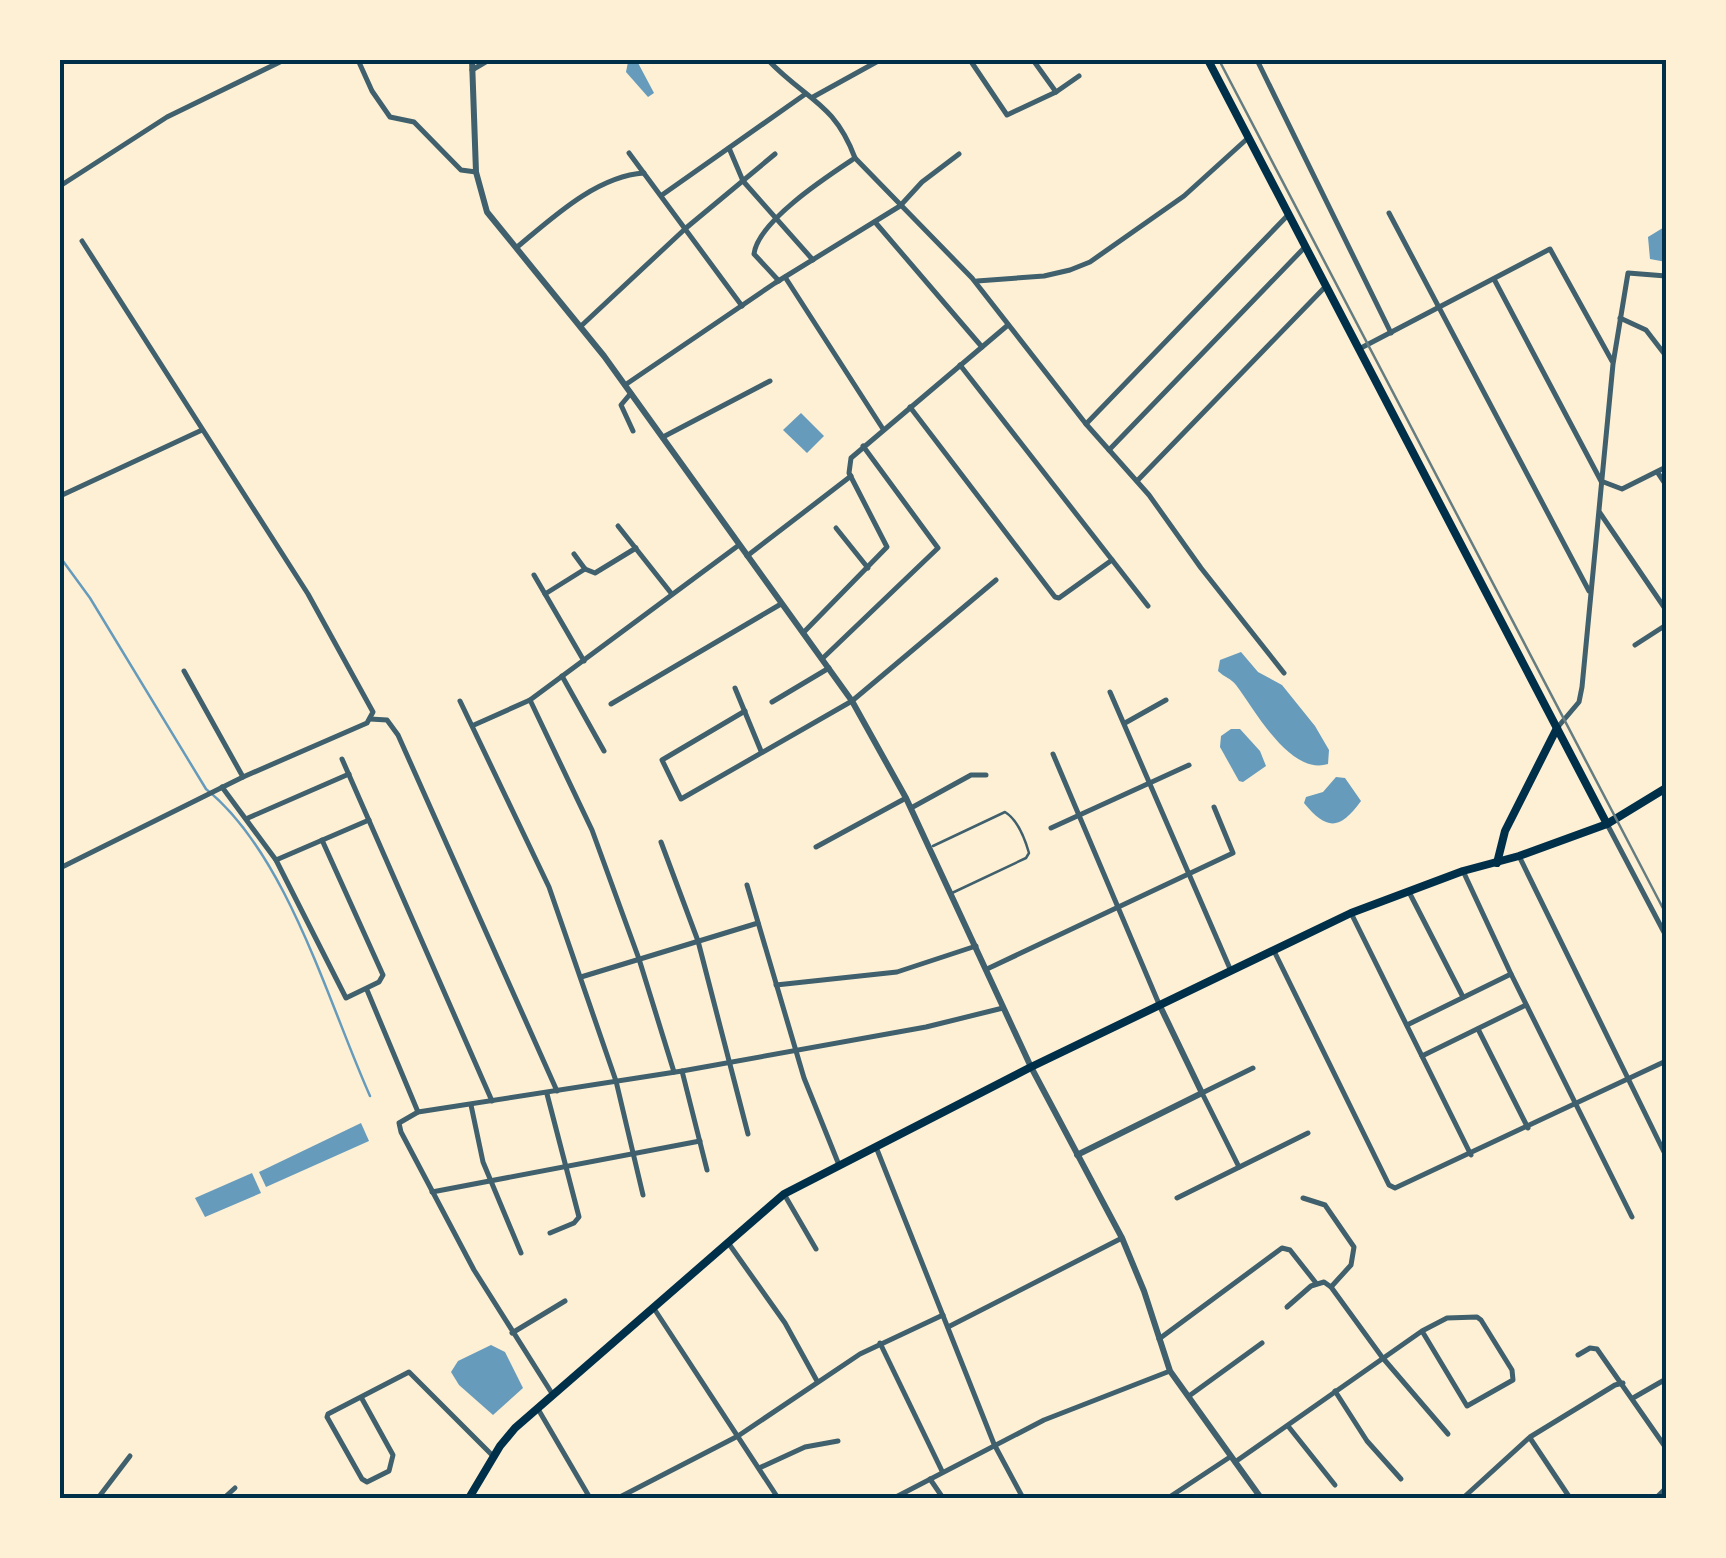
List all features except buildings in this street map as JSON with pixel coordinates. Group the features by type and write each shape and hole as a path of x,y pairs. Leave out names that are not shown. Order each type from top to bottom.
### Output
{"main road":[{"path":"1208,60 1607,824"},
{"path":"1497,862 1505,831 1557,728"},
{"path":"468,1498 516,1428 784,1194 1031,1067 1352,914 1464,871 1607,824 1666,788"}],"street":[{"path":"60,186 167,117 284,60"},
{"path":"358,60 390,117 414,122 461,170 476,172"},
{"path":"472,60 476,172 487,212 631,393 852,701 906,798 1031,1067 1122,1238 1170,1371 1261,1498"},
{"path":"472,70 489,60"},
{"path":"768,60 837,119 855,158 975,282 1086,424 1138,481 1284,673"},
{"path":"662,195 808,96 880,60"},
{"path":"970,60 1006,115 1056,92 1079,76"},
{"path":"1033,60 1056,92"},
{"path":"1257,60 1391,333"},
{"path":"975,282 1044,276 1090,262 1184,196 1248,138"},
{"path":"729,148 744,181 813,260"},
{"path":"629,153 742,306"},
{"path":"580,327 686,228 774,154"},
{"path":"625,385 782,279 900,206 922,182 959,154"},
{"path":"855,158 776,219 760,235 754,254 782,279 883,429"},
{"path":"516,248 589,194 624,176 644,173"},
{"path":"1389,214 1590,592"},
{"path":"1086,424 1288,215"},
{"path":"875,222 982,347"},
{"path":"82,241 316,608 372,712 370,719"},
{"path":"1109,450 1305,247"},
{"path":"1359,350 1550,249 1613,364"},
{"path":"1557,728 1579,702 1613,364 1628,273 1666,276"},
{"path":"1494,278 1601,481 1622,488 1666,468"},
{"path":"1138,481 1326,286"},
{"path":"1619,318 1646,330 1666,356"},
{"path":"803,633 887,545 852,476 848,466 851,458 1008,325"},
{"path":"960,365 1148,606"},
{"path":"662,437 770,381"},
{"path":"631,393 621,405 632,431"},
{"path":"910,406 1056,598 1083,584 1112,560"},
{"path":"60,496 202,430"},
{"path":"823,658 938,548 863,446"},
{"path":"1658,473 1666,485"},
{"path":"747,556 852,476"},
{"path":"1599,510 1666,610"},
{"path":"618,526 671,593"},
{"path":"836,528 868,568"},
{"path":"474,725 530,700 739,545"},
{"path":"574,554 585,569 599,572 636,548"},
{"path":"545,594 585,569"},
{"path":"534,576 584,660"},
{"path":"744,711 662,760 682,800 760,751 852,701 996,580"},
{"path":"611,704 781,604"},
{"path":"1635,645 1666,625"},
{"path":"772,702 829,668"},
{"path":"184,671 243,777"},
{"path":"562,676 604,752"},
{"path":"735,688 760,751"},
{"path":"1110,692 1232,972"},
{"path":"460,700 549,887 616,1081 643,1195"},
{"path":"530,700 592,830 639,959 674,1072"},
{"path":"1125,723 1166,700"},
{"path":"60,868 370,719 387,720 398,735 557,1091"},
{"path":"1053,754 1160,1006 1239,1167"},
{"path":"342,759 492,1101"},
{"path":"1051,828 1189,765"},
{"path":"248,818 349,774"},
{"path":"911,808 971,775 986,775"},
{"path":"220,788 248,818 276,860 346,998 382,980 382,973 322,840"},
{"path":"816,846 906,798"},
{"path":"986,969 1233,853 1214,808"},
{"path":"276,860 369,820"},
{"path":"1607,824 1666,936"},
{"path":"661,842 698,942 748,1134"},
{"path":"1519,856 1666,1156"},
{"path":"1464,871 1632,1217"},
{"path":"746,886 794,1049 839,1165"},
{"path":"1409,892 1463,997"},
{"path":"1352,914 1471,1154"},
{"path":"581,977 758,923"},
{"path":"776,986 896,972 976,946"},
{"path":"1274,951 1389,1185 1402,1187 1666,1061"},
{"path":"1407,1025 1511,974"},
{"path":"366,989 418,1112"},
{"path":"1422,1056 1526,1005"},
{"path":"554,1395 512,1332 432,1192 401,1132 399,1122 403,1118 418,1112 547,1094 926,1027 1003,1008"},
{"path":"1478,1029 1528,1128"},
{"path":"1076,1156 1252,1068"},
{"path":"682,1071 707,1170"},
{"path":"547,1094 579,1216 574,1223 550,1233"},
{"path":"471,1104 483,1162 521,1253"},
{"path":"1177,1198 1308,1133"},
{"path":"432,1192 700,1142"},
{"path":"876,1147 994,1444 1023,1498"},
{"path":"784,1194 816,1249"},
{"path":"1303,1198 1325,1206 1354,1247 1351,1265 1330,1286"},
{"path":"948,1326 1122,1238"},
{"path":"728,1241 778,1312 817,1380"},
{"path":"1159,1339 1282,1248 1290,1250 1316,1283"},
{"path":"1286,1308 1316,1283 1330,1286 1448,1434"},
{"path":"512,1332 565,1301"},
{"path":"654,1307 778,1498"},
{"path":"618,1498 738,1436 817,1380 880,1343 944,1316"},
{"path":"1168,1498 1288,1426 1382,1356 1422,1330 1447,1318 1476,1317 1512,1370 1513,1380 1467,1406 1422,1330"},
{"path":"880,1343 942,1472"},
{"path":"1187,1398 1262,1343"},
{"path":"1578,1355 1597,1348 1666,1448"},
{"path":"894,1498 1044,1420 1170,1371"},
{"path":"361,1397 393,1455 389,1472 368,1482 362,1479 326,1417 361,1397 409,1372 494,1456"},
{"path":"1633,1398 1666,1379"},
{"path":"1463,1498 1530,1437 1614,1385 1624,1384"},
{"path":"1335,1391 1367,1441 1401,1479"},
{"path":"538,1409 590,1498"},
{"path":"1288,1426 1336,1485"},
{"path":"1530,1437 1570,1498"},
{"path":"758,1468 805,1447 838,1441"},
{"path":"98,1498 130,1456"},
{"path":"930,1478 942,1498"},
{"path":"224,1498 234,1488"},
{"path":"1656,1498 1666,1488"}],"lane":[{"path":"930,848 1006,812 1026,842 1026,858 951,893"}],"water":[{"path":"632,60 637,61 654,93 648,97 626,72"},
{"path":"1666,226 1666,262 1650,259 1648,237"},
{"path":"801,413 824,436 807,453 783,430"},
{"path":"1241,652 1258,672 1282,685 1315,726 1329,750 1328,764 1314,765 1287,751 1234,683 1218,671 1220,660"},
{"path":"1231,729 1240,729 1260,751 1266,766 1243,782 1220,747 1221,736"},
{"path":"1336,777 1345,778 1361,801 1340,822 1333,823 1320,819 1304,803 1306,797 1323,792"},
{"path":"361,1123 369,1141 266,1187 259,1172"},
{"path":"252,1173 261,1193 205,1217 195,1198"},
{"path":"491,1345 505,1352 523,1388 493,1415 459,1385 451,1372 458,1361"}],"waterway":[{"path":"60,557 90,598 206,789 235,817 260,851 303,932 370,1096"}],"railway":[{"path":"1219,60 1666,914"}]}
